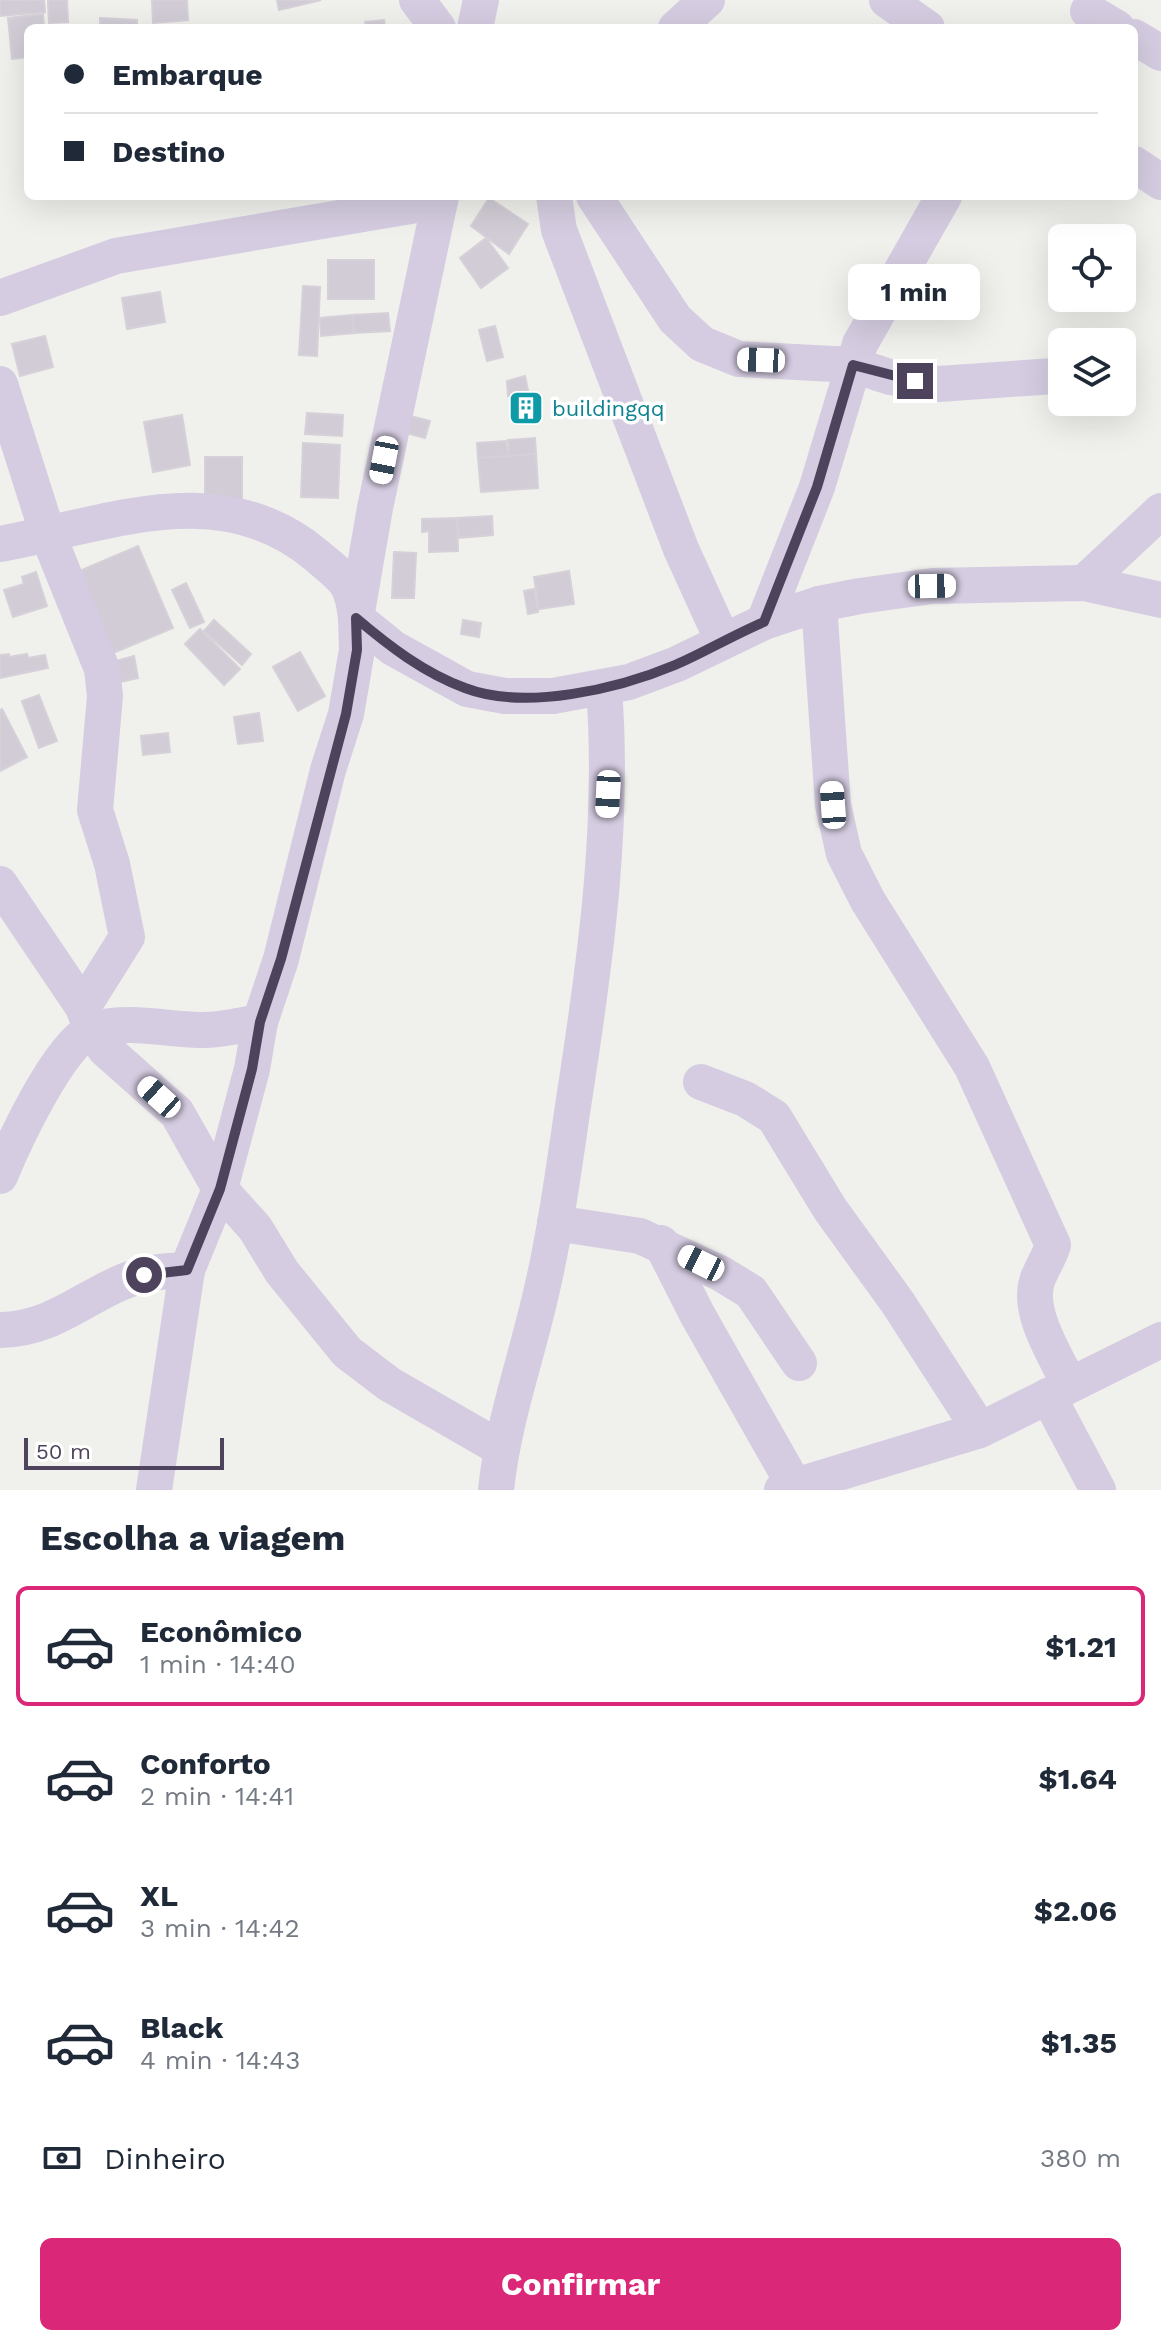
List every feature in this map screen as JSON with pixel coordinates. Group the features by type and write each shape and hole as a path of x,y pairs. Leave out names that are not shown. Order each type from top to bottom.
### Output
{"street":[{"path":"417,0 435,24"},
{"path":"476,24 481,0"},
{"path":"680,24 707,0"},
{"path":"887,0 921,24"},
{"path":"1138,39 1161,53"},
{"path":"1138,167 1161,182"},
{"path":"0,298 116,256 429,200"},
{"path":"356,618 391,427 440,200"},
{"path":"555,200 559,230 681,549 722,639"},
{"path":"597,200 675,319 702,344 739,359 853,365 890,377 939,384 1048,376"},
{"path":"764,622 817,487 853,365 867,330 942,200"},
{"path":"0,384 48,535 102,669 105,696 95,810 112,864 127,937 67,1055 25,1118 0,1176"},
{"path":"0,544 161,511 204,509 243,515 305,546 353,589 357,650 346,714 281,959 260,1022 252,1069 220,1189 187,1270 154,1490"},
{"path":"1084,583 1161,511"},
{"path":"356,618 393,648 467,689 505,696 553,696 604,688 677,664 722,639 819,604 932,586 1084,583 1160,605"},
{"path":"819,604 833,805 844,854 868,901 972,1067 1008,1152 1046,1225 1053,1245 1037,1282 1036,1301 1058,1390 1098,1490"},
{"path":"496,1490 500,1448 542,1291 555,1223 604,889 610,762 604,688"},
{"path":"0,884 105,1049 177,1113 220,1189 255,1228 282,1272 347,1352 389,1384 500,1448"},
{"path":"87,1018 203,1030 260,1022"},
{"path":"701,1082 745,1099 774,1117 830,1209 898,1303 980,1430"},
{"path":"555,1223 661,1243 751,1292 799,1363"},
{"path":"661,1243 788,1488 980,1430 1161,1340"},
{"path":"0,1330 26,1329 61,1316 110,1288 144,1275 187,1270"}],"building":[{"path":"0,0 44,0 45,12 0,16"},
{"path":"48,0 67,0 68,22 49,23"},
{"path":"152,0 187,0 188,20 153,23"},
{"path":"277,0 321,0 279,10"},
{"path":"43,14 44,24 24,24 24,58 12,59 8,18"},
{"path":"100,18 137,20 137,24 100,24"},
{"path":"384,20 384,24 365,24"},
{"path":"488,200 528,224 509,254 471,226"},
{"path":"486,238 508,268 481,288 460,258"},
{"path":"328,260 374,260 374,299 328,299"},
{"path":"303,286 320,287 317,356 299,355"},
{"path":"160,292 165,322 127,329 122,298"},
{"path":"388,313 390,331 354,333 352,315"},
{"path":"352,315 354,333 321,336 320,318"},
{"path":"495,326 503,357 487,361 479,330"},
{"path":"45,336 53,367 20,376 12,344"},
{"name":"buildingqq","path":"525,376 534,419 523,420 517,394 508,396 507,381"},
{"path":"307,413 343,415 342,436 305,434"},
{"path":"182,415 190,465 153,472 144,422"},
{"path":"410,416 430,421 425,438 406,433"},
{"path":"535,438 536,454 509,456 508,440"},
{"path":"506,441 508,457 478,458 477,443"},
{"path":"303,443 340,445 338,498 301,497"},
{"path":"536,454 538,488 481,492 478,458"},
{"path":"205,457 242,457 242,501 205,501"},
{"path":"492,516 493,535 459,538 457,518"},
{"path":"457,518 458,551 429,552 429,531 422,532 422,519"},
{"path":"138,546 173,628 111,654 77,572"},
{"path":"394,552 416,553 414,598 392,598"},
{"path":"569,571 574,604 539,609 534,577"},
{"path":"36,572 47,606 13,617 4,590 24,584 22,577"},
{"path":"186,583 204,622 190,628 172,590"},
{"path":"534,589 538,612 528,614 524,591"},
{"path":"214,620 251,654 242,665 204,631"},
{"path":"463,620 481,623 479,637 461,634"},
{"path":"200,629 240,669 224,685 185,644"},
{"path":"300,652 325,696 298,711 273,667"},
{"path":"9,654 9,657 27,654 28,658 45,655 48,668 0,678 0,655"},
{"path":"134,656 138,678 120,682 116,661"},
{"path":"39,695 57,741 39,748 22,701"},
{"path":"0,710 27,757 0,771"},
{"path":"259,713 263,741 238,744 234,717"},
{"path":"168,733 170,752 143,755 141,736"}],"place":[{"name":"buildingqq","path":"526,408"}],"route":[{"path":"144,1275 187,1270 220,1189 252,1069 260,1022 281,959 328,770 346,714 357,650 356,618 393,648 441,677 467,689 505,696 553,696 604,688 677,664 722,639 764,622 817,487 853,365 915,381"}]}
